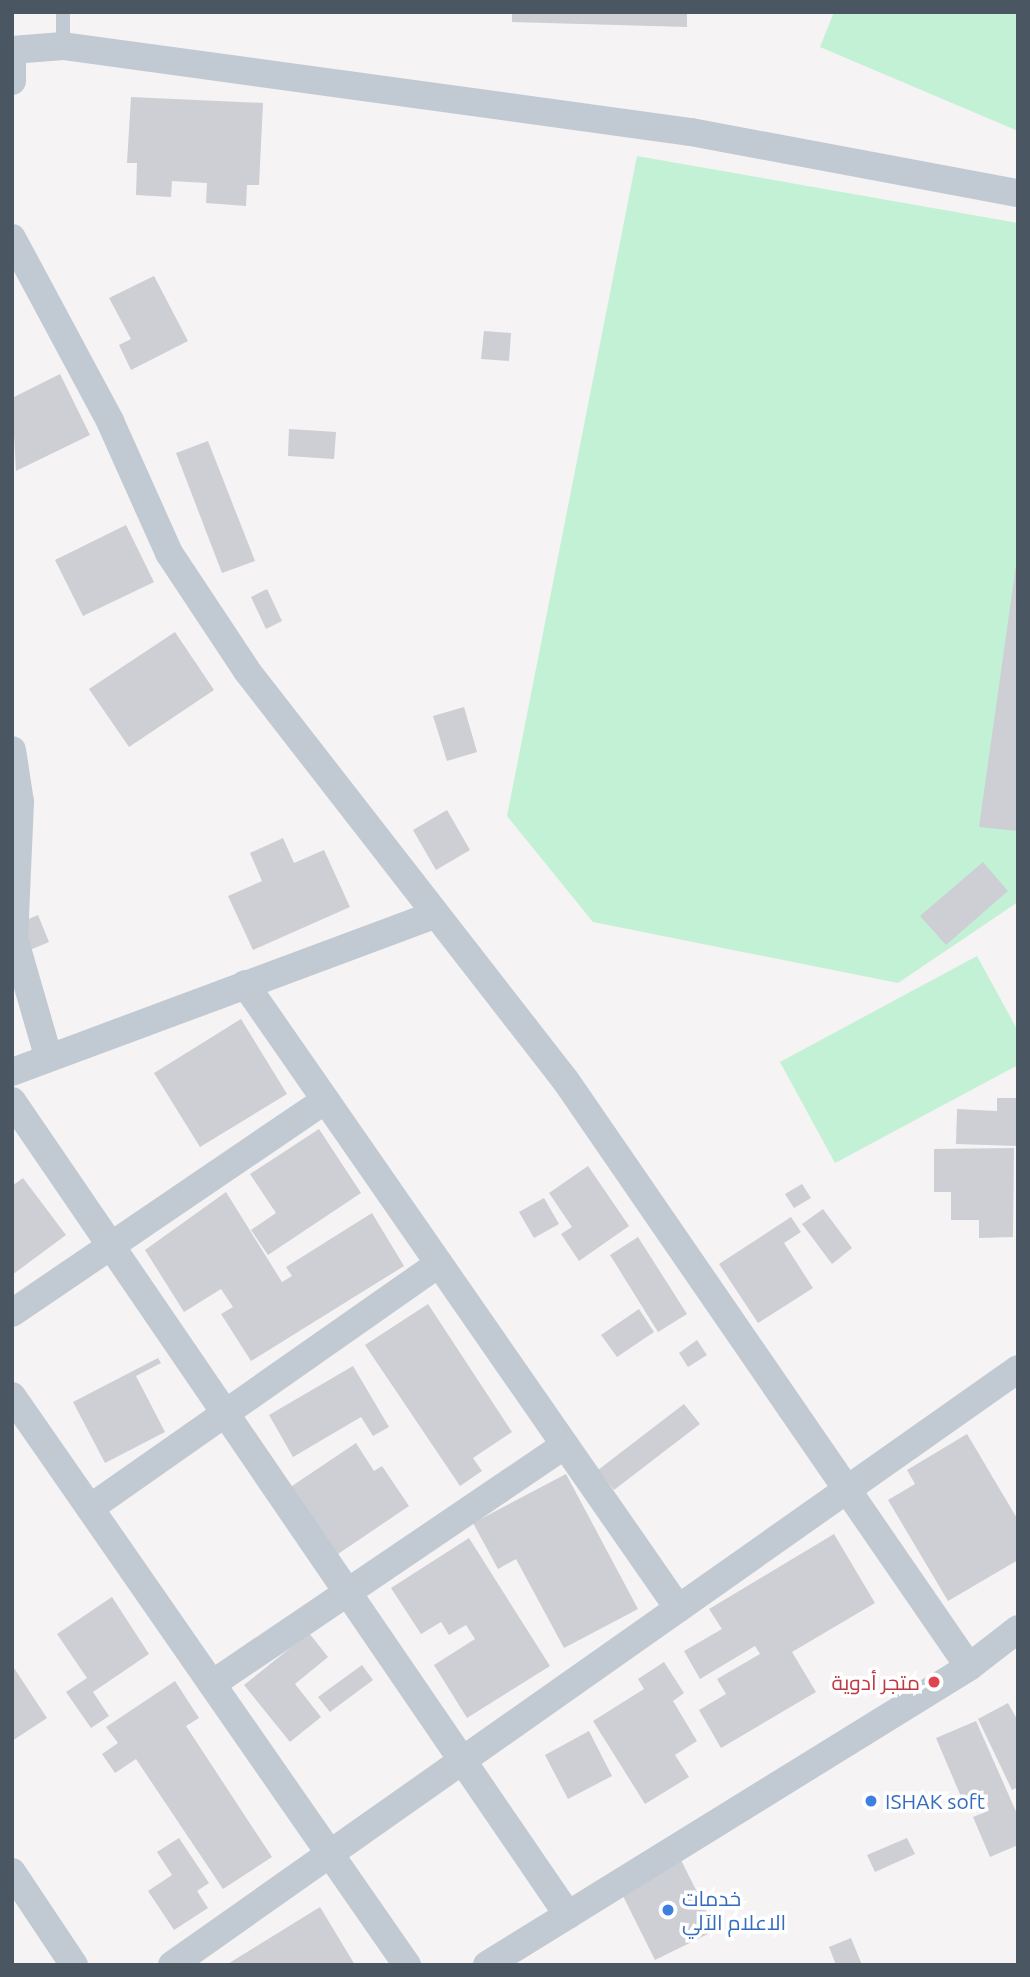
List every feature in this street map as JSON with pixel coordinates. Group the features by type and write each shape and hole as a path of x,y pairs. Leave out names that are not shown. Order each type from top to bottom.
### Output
{"street":[{"path":"12,50 63,46 691,132 1018,193"},
{"path":"12,59 12,81"},
{"path":"12,238 110,421 169,554 247,671 566,1081 970,1667"},
{"path":"12,750 20,802 15,938 48,1055"},
{"path":"12,1072 48,1055 436,914"},
{"path":"245,984 678,1608"},
{"path":"12,1313 326,1100"},
{"path":"12,1101 464,1759 568,1915"},
{"path":"90,1508 439,1264"},
{"path":"172,1965 332,1856 846,1487 1018,1369"},
{"path":"12,1395 21,1428 90,1508 407,1965"},
{"path":"212,1684 565,1445"},
{"path":"488,1965 970,1667 1018,1629"},
{"path":"12,1872 74,1965"}],"lane":[{"path":"63,12 63,46"}],"green space":[{"path":"834,12 1018,12 1018,131 820,47"},
{"path":"637,156 1018,223 1018,902 898,983 593,922 507,816"},
{"path":"977,956 1018,1031 1018,1065 835,1163 780,1062"}],"building":[{"path":"512,12 687,12 687,27 512,22"},
{"path":"131,97 263,103 259,185 247,185 246,206 206,203 207,183 172,181 171,197 136,195 137,163 127,163"},
{"path":"154,276 188,341 131,370 119,345 131,339 109,298"},
{"path":"484,331 511,333 509,361 481,359"},
{"path":"60,374 90,435 16,471 12,398"},
{"path":"289,429 336,432 334,459 288,456"},
{"path":"208,441 255,561 222,573 176,453"},
{"path":"126,525 154,582 83,616 55,560"},
{"path":"1018,551 1018,831 979,827"},
{"path":"267,589 282,621 266,629 251,597"},
{"path":"175,632 214,690 129,747 89,689"},
{"path":"464,707 477,752 447,761 433,716"},
{"path":"447,810 470,850 436,870 413,830"},
{"path":"283,838 294,863 324,850 350,907 253,950 228,896 262,881 250,853"},
{"path":"983,862 1008,891 946,945 920,916"},
{"path":"38,915 49,942 30,950 19,923"},
{"path":"241,1019 287,1094 200,1147 154,1073"},
{"path":"997,1098 1018,1098 1018,1146 956,1144 957,1109 997,1111"},
{"path":"319,1129 361,1193 268,1255 251,1230 276,1213 250,1174"},
{"path":"1014,1148 1013,1237 979,1238 979,1220 951,1220 951,1192 934,1192 934,1149"},
{"path":"588,1166 629,1226 579,1261 561,1234 572,1227 549,1193"},
{"path":"23,1178 66,1235 12,1275 12,1186"},
{"path":"802,1184 811,1198 794,1208 785,1194"},
{"path":"226,1192 282,1282 292,1276 286,1267 372,1213 404,1266 251,1361 221,1314 233,1307 221,1289 184,1312 145,1250"},
{"path":"544,1198 559,1224 534,1238 519,1212"},
{"path":"823,1209 852,1248 832,1264 802,1224"},
{"path":"791,1217 801,1232 784,1243 813,1288 758,1323 719,1264"},
{"path":"638,1237 687,1314 658,1332 610,1255"},
{"path":"428,1304 512,1432 473,1458 482,1471 460,1486 365,1345"},
{"path":"639,1309 654,1332 617,1357 601,1335"},
{"path":"697,1340 707,1355 688,1367 679,1353"},
{"path":"158,1358 161,1363 136,1376 165,1432 105,1463 73,1402"},
{"path":"353,1366 389,1427 373,1436 361,1417 293,1457 269,1415"},
{"path":"684,1404 700,1424 614,1490 598,1470"},
{"path":"967,1434 1018,1520 1018,1560 948,1601 888,1500 915,1484 907,1470"},
{"path":"356,1443 374,1471 382,1466 409,1506 335,1556 289,1488"},
{"path":"566,1474 638,1609 564,1648 516,1559 498,1569 473,1523"},
{"path":"834,1534 875,1603 792,1652 816,1692 721,1748 699,1710 726,1694 717,1679 760,1654 755,1646 700,1679 684,1651 722,1629 709,1609"},
{"path":"469,1538 550,1666 467,1718 434,1665 475,1639 466,1625 449,1635 441,1622 421,1634 391,1588"},
{"path":"112,1597 149,1654 93,1692 109,1716 91,1728 66,1692 87,1678 57,1634"},
{"path":"309,1633 328,1657 295,1684 321,1717 290,1742 244,1685"},
{"path":"664,1662 684,1693 673,1701 697,1741 675,1755 689,1777 645,1804 593,1721 644,1689 638,1679"},
{"path":"12,1665 47,1718 12,1741"},
{"path":"362,1665 373,1680 330,1712 318,1697"},
{"path":"175,1681 199,1718 186,1726 272,1857 223,1889 136,1759 115,1773 102,1754 118,1743 106,1727"},
{"path":"1008,1703 1018,1721 1018,1787 1012,1790 978,1719"},
{"path":"976,1721 1018,1816 1018,1845 990,1857 973,1817 988,1811 980,1791 962,1799 936,1738"},
{"path":"589,1731 612,1776 568,1799 545,1755"},
{"path":"179,1838 209,1883 197,1891 208,1908 174,1930 148,1891 172,1875 157,1852"},
{"path":"907,1838 915,1854 875,1872 867,1855"},
{"name":"خدمات الاعلام الآلي","path":"681,1860 716,1930 655,1960 620,1890"},
{"path":"320,1907 355,1965 226,1965"},
{"path":"851,1938 862,1965 836,1965 829,1947"}],"place":[{"name":"متجر أدوية","path":"934,1682"},
{"name":"ISHAK soft","path":"871,1801"},
{"name":"خدمات الاعلام الآلي","path":"668,1910"}]}
